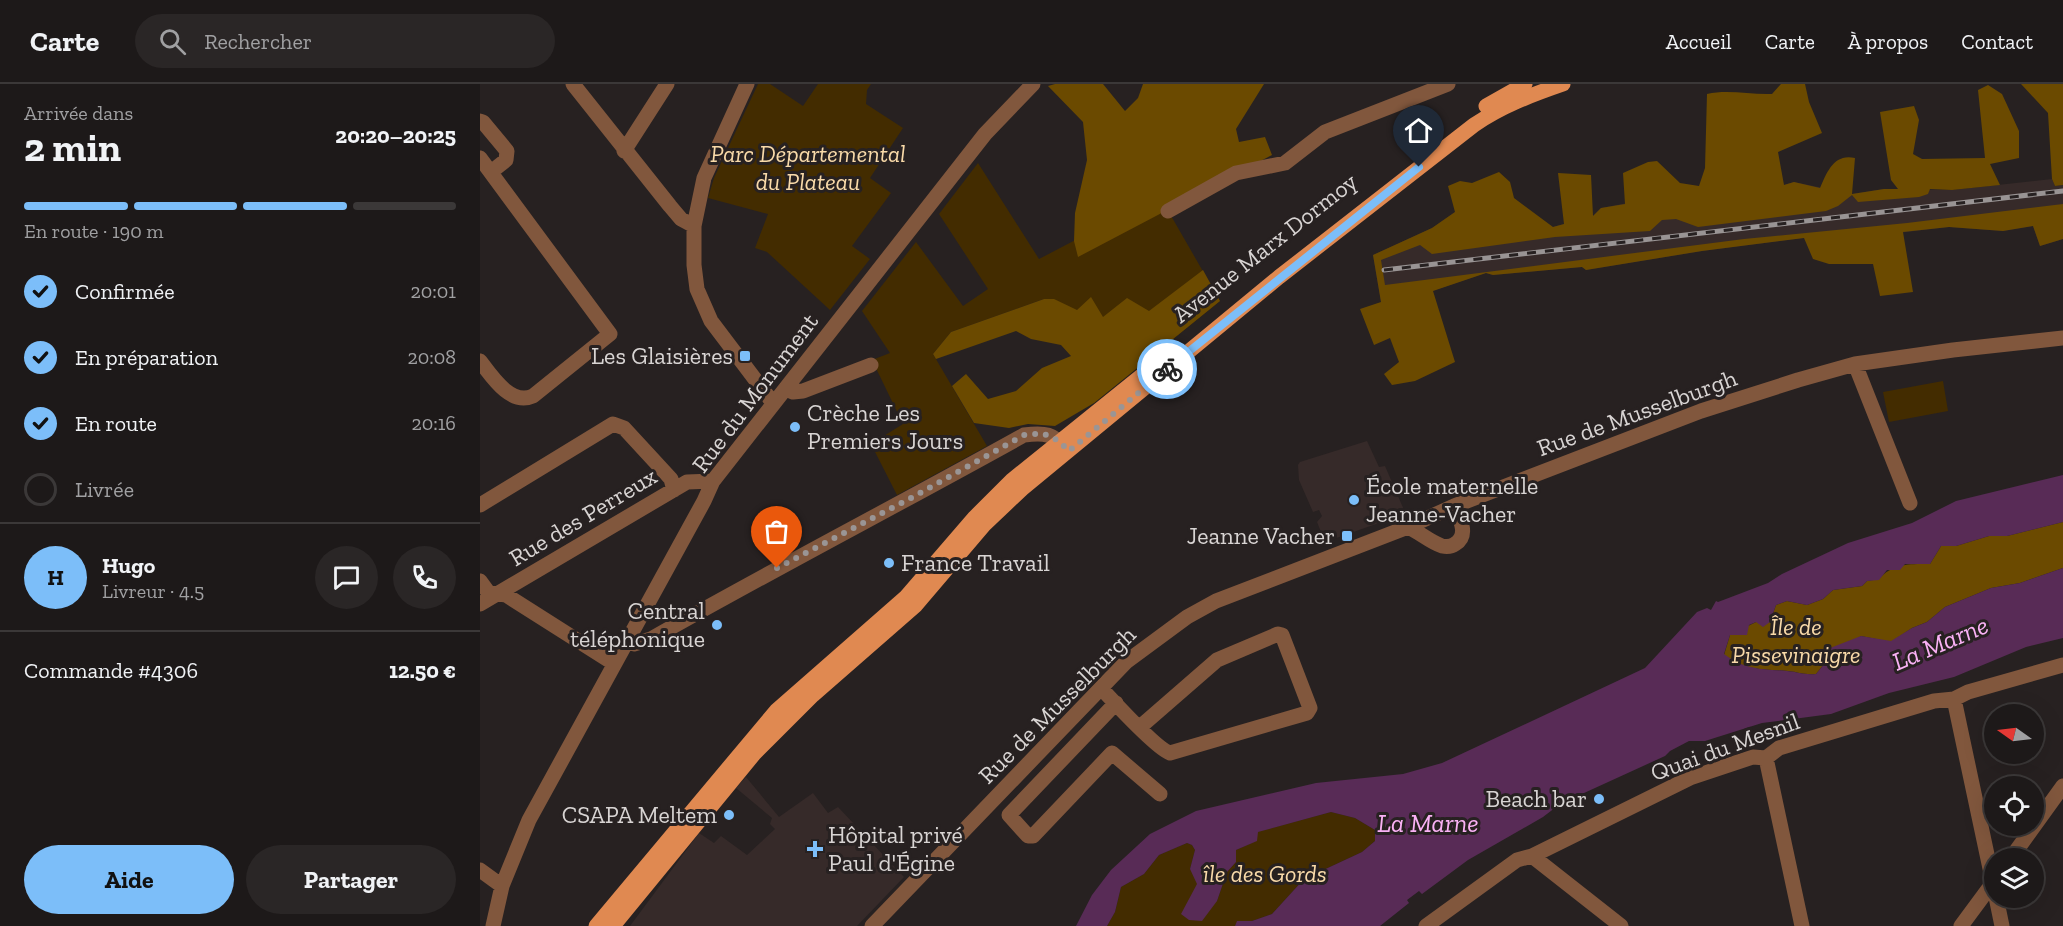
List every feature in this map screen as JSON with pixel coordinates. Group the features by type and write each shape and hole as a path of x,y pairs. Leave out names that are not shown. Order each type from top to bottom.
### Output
{"main road":[{"name":"Avenue Marx Dormoy","path":"613,926 754,754 786,720 916,605 985,524 1033,480 1064,446 1428,147 1464,120 1508,92 1526,84"},
{"name":"Avenue Marx Dormoy","path":"596,926 776,711 906,597 983,508 1012,480 1064,446 1474,125 1522,98 1563,84"}],"street":[{"path":"573,84 624,151 681,219 694,226"},
{"path":"624,151 668,84"},
{"path":"747,84 704,178 694,226 694,265 697,289 704,309 718,333 773,403"},
{"name":"Rue du Monument","path":"493,926 502,886 528,820 713,481 985,134 1033,84"},
{"path":"1168,211 1236,173 1286,163 1325,132 1448,84"},
{"path":"480,122 483,122 507,151 506,160 491,172"},
{"path":"480,158 610,334 525,400 514,397 483,370"},
{"name":"Rue de Musselburgh","path":"872,926 1126,662 1187,617 1216,601 1701,411 1855,364 2063,338"},
{"path":"1855,364 1911,503"},
{"path":"786,389 793,392 803,391 871,365"},
{"path":"480,505 613,424 624,428 671,479 674,490"},
{"path":"626,641 634,644 651,639 777,568 911,498 1024,435 1040,433 1053,436 1064,446"},
{"name":"Rue des Perreux","path":"480,604 687,482 713,481"},
{"path":"1408,527 1438,545 1452,546 1459,542 1463,527 1454,506"},
{"path":"480,581 488,592 506,595 613,663"},
{"path":"1101,688 1140,727 1165,751 1170,753 1307,713 1310,708 1282,635 1278,633 1217,660 1140,727"},
{"name":"Quai du Mesnil","path":"1426,926 1517,860 1532,856 1690,778 1753,757 1766,758 1779,748 1934,701 1954,699 1968,692 2063,664"},
{"path":"1954,699 1986,848"},
{"path":"1116,703 1010,813 1011,818 1028,836 1033,836 1112,753 1160,794"},
{"path":"1766,758 1802,926"},
{"path":"2018,848 2063,786"},
{"path":"999,794 1014,809"},
{"path":"1532,856 1621,926"},
{"path":"480,870 502,886"},
{"path":"1961,926 1984,900"},
{"path":"1999,908 2002,926"}],"shaded area":[{"path":"2052,179 2055,186 2063,185 2063,239 2040,246 2033,226 2003,231 1949,227 1855,238 1826,235 1702,251 1586,270 1582,267 1493,275 1486,273 1432,291 1381,302 1373,255 1432,228 1455,212 1509,238 1592,217 1601,208 1638,201 1730,200 1794,182 1852,194 1884,189 1952,190"},
{"name":"École maternelle Jeanne-Vacher","path":"1367,441 1379,467 1385,466 1404,510 1376,524 1325,542 1317,522 1322,516 1319,510 1313,512 1299,480 1298,465 1300,462"},
{"name":"Hôpital privé Paul d'Égine","path":"746,777 779,817 813,793 828,813 838,807 904,877 857,926 630,926 699,833 714,843 721,836 747,855 775,829 770,824 772,818 736,788"}],"green space":[{"name":"Parc Départemental du Plateau","path":"758,84 770,84 803,106 818,84 871,84 867,90 866,104 903,128 870,178 891,193 852,246 870,259 830,310 767,252 755,248 768,214 708,198 714,178"},
{"path":"1103,84 1125,111 1138,98 1143,84 1264,84 1236,129 1239,142 1265,137 1272,155 1078,257 1074,241 1075,213 1087,160 1083,122 1048,86"},
{"path":"1781,84 1805,84 1809,102 1822,133 1778,152 1784,185 1794,182 1820,188 1832,165 1848,157 1855,158 1852,194 1898,189 1891,180 1880,112 1914,106 1919,120 1913,154 1922,159 1985,158 1978,90 1988,85 2002,94 2019,131 2019,158 1990,164 2000,185 1952,190 1930,189 1928,194 1919,197 1858,202 1852,195 1838,206 1826,211 1698,227 1676,219 1662,220 1650,231 1555,237 1432,254 1420,245 1381,260 1385,285 1744,239 1907,223 2063,204 2063,239 2040,246 2033,226 2003,231 1949,227 1903,232 1913,292 1880,296 1873,264 1829,264 1813,259 1804,238 1702,251 1586,270 1582,267 1493,275 1486,273 1433,291 1455,362 1415,381 1392,385 1384,374 1399,362 1390,338 1374,345 1360,309 1381,302 1373,255 1432,228 1455,212 1448,186 1460,181 1472,183 1499,172 1510,182 1514,198 1553,227 1564,224 1558,173 1591,175 1593,216 1601,208 1625,204 1623,173 1648,162 1657,161 1680,183 1699,186 1705,168 1707,94 1723,92 1772,94"},
{"path":"2021,84 2063,84 2063,185 2055,186 2052,179 2048,113"},
{"name":"Parc Départemental du Plateau","path":"978,163 1039,259 1127,213 1166,207 1220,301 1094,403 1044,299 951,332 933,354 987,446 897,495 871,444 903,424 872,360 890,353 862,311 916,242 963,306 988,289 939,214"},
{"path":"1203,270 1220,301 1094,403 1055,426 1028,424 1009,428 974,423 952,386 966,374 988,399 1016,391 1042,368 1071,356 1061,345 1031,339 1016,331 936,359 933,354 951,332 1044,299 1054,299 1077,310 1091,297 1103,317 1127,298 1149,311"},
{"path":"1943,381 1948,411 1889,422 1883,392"},
{"name":"Île de Pissevinaigre","path":"2063,522 2063,568 2020,583 1991,588 1945,607 1927,622 1912,628 1891,642 1861,636 1825,663 1816,674 1754,668 1740,664 1724,655 1730,635 1756,622 1770,622 1776,605 1787,601 1807,605 1823,599 1833,590 1862,586 1867,581 1879,579 1896,567 1930,564 1941,546 1956,546 1989,536 2007,536"},
{"name":"île des Gords","path":"1331,812 1355,818 1375,830 1375,841 1362,852 1304,879 1272,914 1252,921 1238,921 1235,926 1107,926 1115,912 1121,887 1144,874 1159,855 1187,843 1192,845 1195,850 1190,869 1217,901 1227,872 1236,862 1236,850 1256,841 1257,832"}],"water":[{"name":"La Marne","path":"2063,475 2063,522 2007,536 1989,536 1956,546 1941,546 1930,564 1905,564 1900,570 1887,570 1879,580 1867,581 1862,586 1833,590 1823,599 1807,605 1787,601 1776,605 1770,622 1763,627 1756,622 1749,625 1747,635 1730,635 1724,654 1739,663 1754,668 1816,674 1825,663 1825,650 1861,636 1891,641 1927,622 1945,607 1991,588 2020,583 2063,568 2063,638 2026,647 1954,677 1889,693 1831,714 1762,723 1705,741 1689,741 1665,756 1560,804 1543,817 1468,860 1422,894 1419,891 1407,900 1409,903 1380,926 1235,926 1237,921 1252,921 1272,914 1304,879 1362,852 1375,841 1375,830 1355,818 1331,812 1258,832 1257,841 1236,850 1236,862 1227,872 1217,901 1202,921 1189,920 1181,914 1197,884 1190,869 1195,850 1187,843 1159,855 1144,874 1121,887 1115,912 1107,926 1076,926 1092,895 1111,870 1150,834 1196,811 1316,783 1403,774 1442,763 1645,668 1697,612 1707,608 1711,610 1716,601 1768,583 1848,543 1912,523 1956,501"}],"railway":[{"path":"1384,270 2063,191"}],"way so far":[{"path":"777,568 911,498 1024,435 1040,433 1053,436 1069,451 1167,369"}],"place":[{"name":"Les Glaisières","path":"745,356"},
{"name":"Crèche Les Premiers Jours","path":"795,427"},
{"name":"École maternelle Jeanne-Vacher","path":"1354,500"},
{"name":"Jeanne Vacher","path":"1347,536"},
{"name":"France Travail","path":"889,563"},
{"name":"Central téléphonique","path":"717,625"},
{"name":"Beach bar","path":"1599,799"},
{"name":"CSAPA Meltem","path":"729,815"},
{"name":"Hôpital privé Paul d'Égine","path":"815,849"}],"route":[{"path":"1167,369 1419,167"}]}
